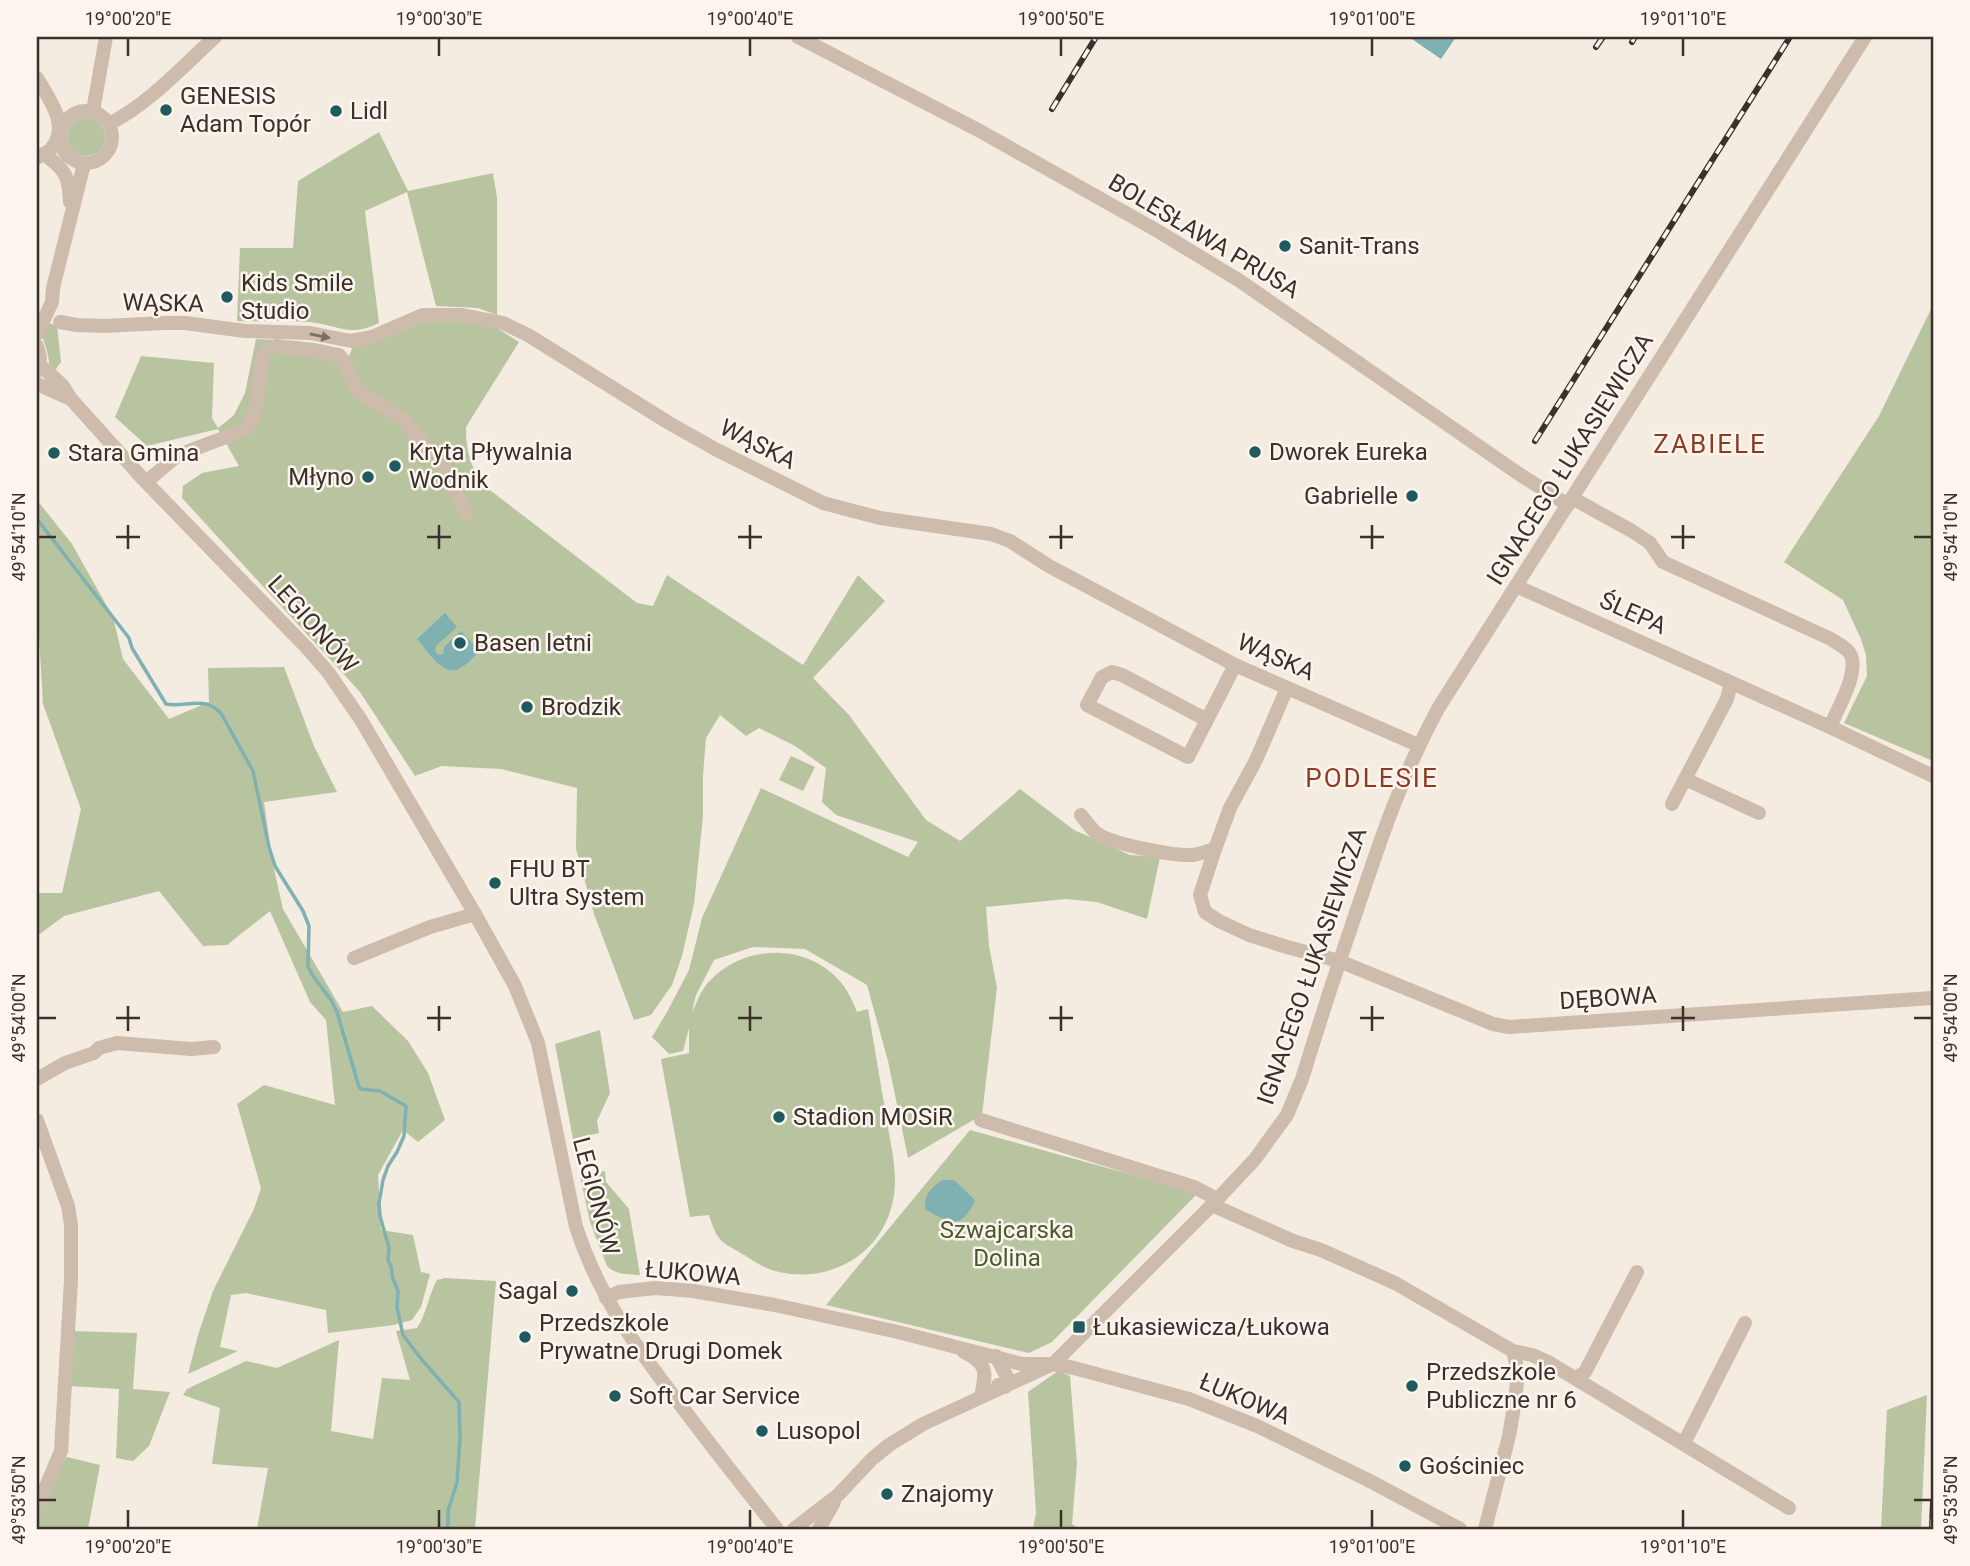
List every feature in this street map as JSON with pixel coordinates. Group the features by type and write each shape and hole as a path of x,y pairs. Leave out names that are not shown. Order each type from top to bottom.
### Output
{"street":[{"path":"87,111 106,37"},
{"path":"109,124 128,114 160,88 215,37"},
{"name":"BOLESŁAWA PRUSA","path":"798,37 981,131 1156,230 1240,281 1519,474 1641,537 1650,543 1663,562 1831,639 1848,650 1853,659 1853,671 1830,727"},
{"name":"IGNACEGO ŁUKASIEWICZA","path":"794,1529 838,1495 889,1445 923,1424 1053,1364 1255,1159 1287,1115 1302,1079 1396,796 1418,745 1865,37"},
{"path":"37,78 58,115 63,151 77,161"},
{"path":"41,158 97,161 108,152 112,134 104,117 87,111 68,109 45,92"},
{"path":"41,158 51,149 63,122 68,117 87,111"},
{"path":"41,158 60,166 66,174 71,218"},
{"path":"37,334 52,302 53,288 71,218 77,161"},
{"path":"37,313 53,288"},
{"name":"WĄSKA","path":"60,322 104,326 185,323 245,331 310,333 346,340 372,337 423,315 462,315 503,323 528,335 717,450 823,503 880,518 991,534 1010,541 1049,566 1235,665 1418,745"},
{"path":"339,355 346,340"},
{"path":"37,346 40,357 38,368"},
{"path":"146,482 178,455 245,430 256,407 262,356 268,349 276,346 339,355 348,368 357,391 404,421 449,474 466,514"},
{"name":"LEGIONÓW","path":"38,368 63,386 146,482 289,628 328,672 361,720 515,986 538,1043 576,1227 584,1252 606,1298 637,1348 777,1529"},
{"name":"LEGIONÓW","path":"37,384 72,399"},
{"name":"ŚLEPA","path":"1516,586 1933,776"},
{"path":"1207,720 1112,672 1102,677 1087,705 1188,757 1207,720 1235,665"},
{"path":"1672,804 1727,699 1731,682"},
{"name":"DĘBOWA","path":"1287,688 1256,760 1230,808 1200,894 1205,912 1234,929 1339,961 1467,1014 1509,1027 1933,998"},
{"path":"1685,779 1759,813"},
{"path":"1080,815 1095,832 1121,843 1182,855 1196,855 1214,849"},
{"path":"354,958 430,927 475,914"},
{"path":"37,1079 65,1063 117,1043 191,1049 214,1047"},
{"path":"37,1120 68,1206 71,1225 71,1280 61,1451 37,1502"},
{"path":"981,1120 1194,1187 1214,1202 1293,1241 1321,1250 1395,1283 1513,1351 1532,1354 1576,1378 1789,1508"},
{"path":"1576,1378 1585,1372 1637,1272"},
{"name":"ŁUKOWA","path":"606,1298 646,1289 693,1291 775,1305 1031,1365 1074,1367 1189,1399 1257,1426 1461,1529"},
{"path":"1684,1443 1745,1324"},
{"name":"ŁUKOWA","path":"941,1342 975,1357 983,1365 986,1375 994,1383 1005,1387"},
{"path":"1485,1529 1516,1401 1518,1372 1513,1351"},
{"path":"996,1356 1007,1377 1005,1387"},
{"path":"981,1397 986,1375"},
{"name":"IGNACEGO ŁUKASIEWICZA","path":"819,1529 838,1495"}],"green space":[{"path":"86,118 100,123 105,137 100,151 86,156 72,151 67,137 72,123"},
{"path":"379,132 408,191 493,173 497,198 497,315 478,308 436,306 407,192 365,211 379,323 351,330 309,322 237,321 240,248 293,248 298,181"},
{"path":"1933,305 1933,761 1844,723 1867,676 1866,655 1861,639 1843,600 1784,562 1879,416"},
{"path":"424,320 467,321 497,328 519,342 466,427 468,450 474,470 482,484 637,603 653,606 667,575 803,665 858,575 885,601 813,678 849,715 926,820 960,841 1020,789 1074,830 1130,855 1160,857 1147,919 1097,902 1066,899 986,907 989,946 997,988 982,1115 908,1158 888,1061 867,985 805,949 753,947 714,960 696,995 692,1012 704,988 717,974 750,956 769,953 806,958 823,966 844,987 857,1012 868,1009 894,1160 895,1183 892,1205 885,1223 863,1252 848,1263 813,1274 775,1271 760,1265 722,1241 715,1232 709,1215 690,1217 661,1059 689,1053 689,1028 683,1051 669,1054 652,1037 689,970 702,918 761,788 908,857 918,842 836,815 822,802 826,768 795,746 759,728 746,736 720,715 706,738 703,816 694,904 682,956 672,985 651,1015 634,1020 594,914 576,849 577,788 501,769 442,766 415,776 360,692 182,498 183,486 202,473 239,466 218,429 147,446 115,417 141,356 214,363 212,418 218,428 234,415 245,393 256,339 331,346 349,356 353,346"},
{"path":"46,322 57,326 61,362 52,374 42,337"},
{"path":"37,500 72,544 113,617 123,659 169,719 209,702 208,668 284,667 314,746 337,792 264,802 272,860 283,909 343,1012 372,1006 408,1041 428,1073 445,1120 418,1142 403,1130 378,1175 381,1230 413,1235 421,1272 430,1274 421,1307 412,1320 394,1325 328,1333 326,1310 246,1293 231,1295 220,1347 238,1351 188,1374 213,1291 254,1209 261,1188 237,1104 264,1085 335,1105 326,1020 310,1002 270,911 227,945 203,946 159,891 64,916 37,936 37,893 62,893 81,809 43,704 37,602"},
{"path":"791,756 815,767 803,791 779,780"},
{"path":"600,1030 610,1093 597,1121 599,1133 573,1139 555,1044"},
{"name":"Szwajcarska Dolina","path":"970,1130 1198,1193 1052,1342 1029,1353 826,1305"},
{"path":"605,1171 606,1182 629,1209 640,1275 618,1273 607,1266 590,1222 580,1176"},
{"path":"445,1278 496,1281 475,1529 257,1529 268,1468 212,1464 220,1408 183,1395 187,1389 246,1361 277,1368 339,1340 331,1431 373,1439 382,1378 410,1380 396,1331 417,1328 437,1280"},
{"path":"71,1331 137,1333 133,1389 170,1392 149,1446 133,1461 116,1458 119,1389 70,1386"},
{"path":"1058,1371 1070,1376 1077,1463 1072,1524 1079,1529 1033,1529 1036,1513 1028,1392"},
{"path":"1927,1395 1921,1529 1881,1529 1887,1410"},
{"path":"67,1457 100,1465 88,1529 37,1529 37,1511"}],"water":[{"path":"1409,37 1456,37 1441,59"},
{"name":"Basen letni","path":"445,613 457,627 436,646 437,654 444,653 444,647 461,631 480,651 455,670 443,667 417,639"},
{"path":"942,1180 954,1180 975,1200 960,1220 948,1221 925,1209 929,1192"}],"waterway":[{"path":"37,519 129,638 132,648 166,704 203,703 222,715 253,771 275,866 303,911 309,926 308,967 337,1012 359,1087 380,1091 406,1106 404,1136 383,1180 380,1216 389,1248 388,1260 398,1291 397,1307 403,1335 459,1402 457,1482 448,1511 448,1529"}],"railway":[{"path":"1052,109 1096,37"},
{"path":"1596,47 1603,37"},
{"path":"1632,42 1635,37"},
{"path":"1535,441 1790,37"},
{"path":"1932,1529 1933,1502"}],"place":[{"name":"GENESIS Adam Topór","path":"166,110"},
{"name":"Lidl","path":"336,111"},
{"name":"Sanit-Trans","path":"1285,246"},
{"name":"Kids Smile Studio","path":"227,297"},
{"name":"Dworek Eureka","path":"1255,452"},
{"name":"Stara Gmina","path":"54,453"},
{"name":"Kryta Pływalnia Wodnik","path":"395,466"},
{"name":"Młyno","path":"368,477"},
{"name":"Gabrielle","path":"1412,496"},
{"name":"Basen letni","path":"460,643"},
{"name":"Brodzik","path":"527,707"},
{"name":"FHU BT Ultra System","path":"495,883"},
{"name":"Stadion MOSiR","path":"779,1117"},
{"name":"Sagal","path":"572,1291"},
{"name":"Łukasiewicza/Łukowa","path":"1079,1327"},
{"name":"Przedszkole Prywatne Drugi Domek","path":"525,1337"},
{"name":"Przedszkole Publiczne nr 6","path":"1412,1386"},
{"name":"Soft Car Service","path":"615,1396"},
{"name":"Lusopol","path":"762,1431"},
{"name":"Gościniec","path":"1405,1466"},
{"name":"Znajomy","path":"887,1494"}],"district":[{"name":"ZABIELE","path":"1710,444"},
{"name":"PODLESIE","path":"1372,778"}]}
